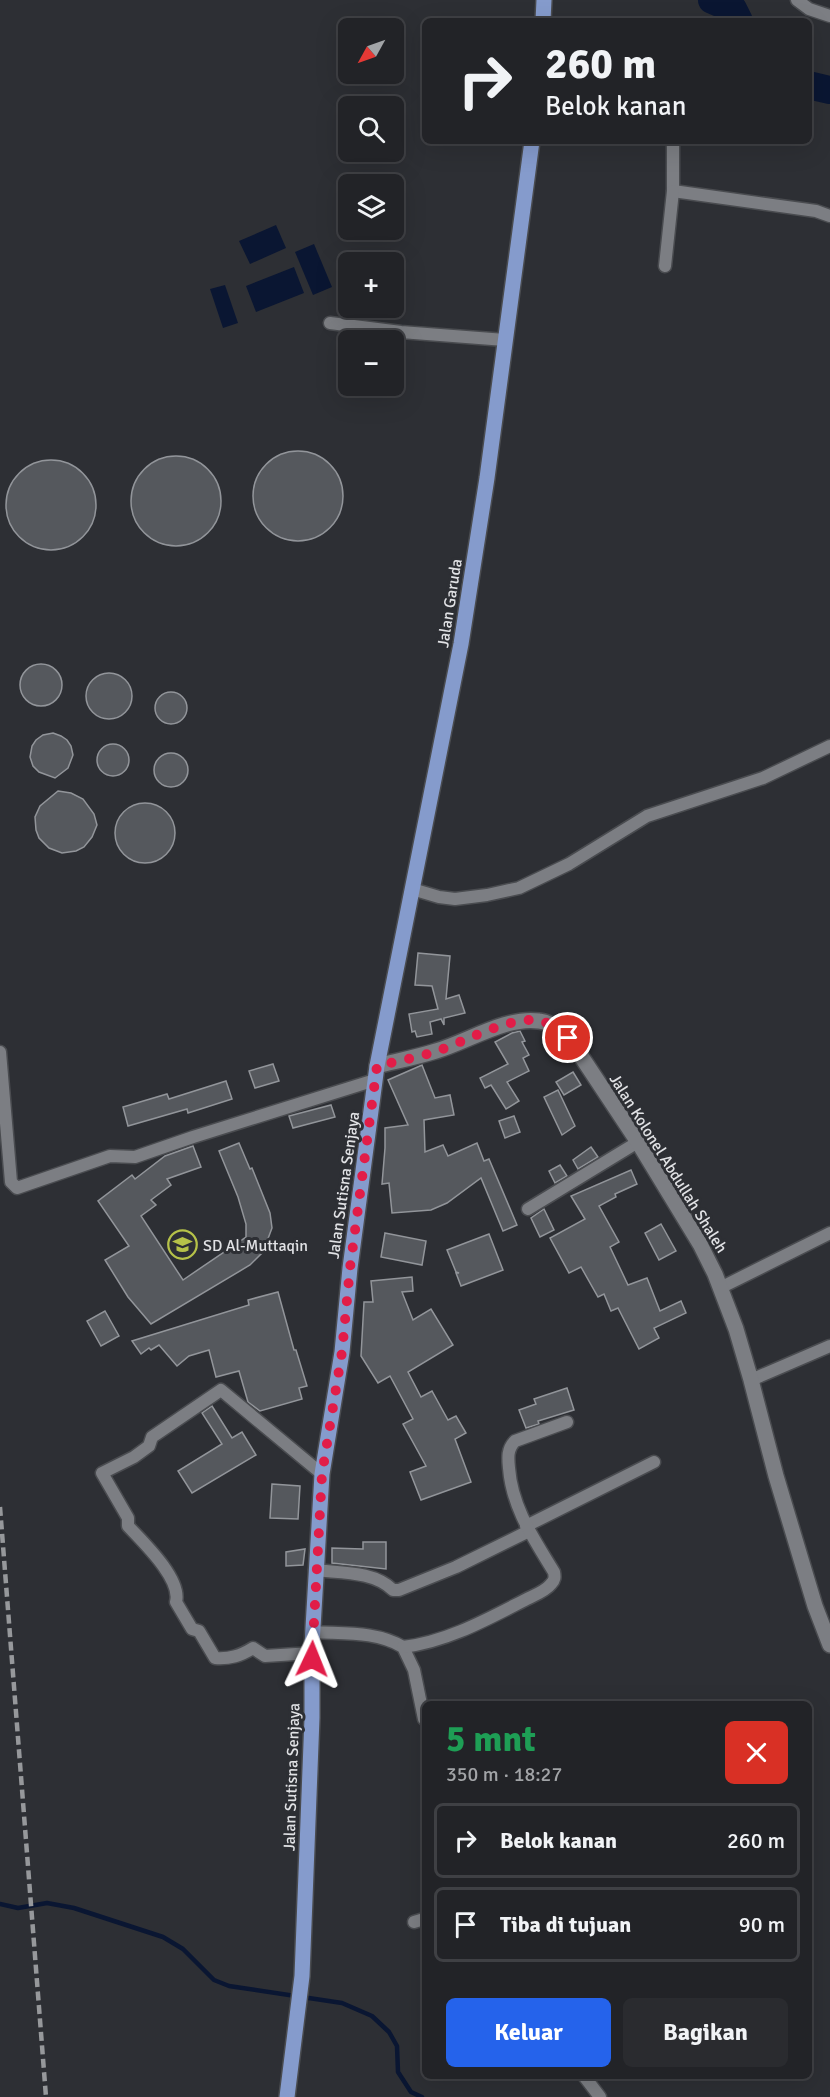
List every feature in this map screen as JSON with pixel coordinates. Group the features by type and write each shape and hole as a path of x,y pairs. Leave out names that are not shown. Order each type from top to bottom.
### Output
{"main road":[{"path":"540,18 544,0"},
{"name":"Jalan Garuda","path":"376,1073 461,644 532,144"},
{"name":"Jalan Kolonel Abdullah Shaleh","path":"376,1073 510,1023 531,1020 542,1022 560,1030 573,1044 638,1142 700,1244 720,1288 736,1329 776,1476 815,1606 830,1645"},
{"name":"Jalan Sutisna Senjaya","path":"287,2097 302,1976 315,1570 322,1474 342,1352 350,1268 376,1073"}],"street":[{"path":"797,0 809,9 830,16"},
{"path":"665,266 673,191 673,144"},
{"path":"673,191 816,211 830,216"},
{"path":"330,323 400,332 505,340"},
{"path":"412,889 455,899 497,894 519,888 569,864 646,816 763,778 830,746"},
{"path":"0,1052 11,1182 17,1188 105,1158 135,1157 376,1073"},
{"path":"528,1209 638,1142"},
{"path":"720,1288 830,1233"},
{"path":"751,1380 830,1346"},
{"path":"312,1653 265,1656 253,1648 244,1654 228,1659 215,1658 199,1631 192,1629 176,1602 178,1595 172,1580 145,1543 128,1526 128,1518 102,1473 134,1457 149,1446 152,1437 221,1390 322,1474"},
{"path":"313,1632 376,1636 404,1647 426,1643 453,1634 549,1587 554,1580 554,1572 528,1528 511,1490 510,1448 515,1442 567,1422"},
{"path":"315,1570 369,1576 381,1580 393,1590 399,1590 456,1567 654,1462"},
{"path":"404,1647 414,1670 422,1709"},
{"path":"586,2079 600,2097"}],"water":[{"path":"276,225 286,248 250,264 239,241"},
{"path":"314,244 332,287 313,295 295,252"},
{"path":"294,267 304,293 256,312 246,286"},
{"path":"225,285 238,323 223,328 210,289"}],"building":[{"path":"298,451 315,455 330,464 339,479 343,496 339,513 330,528 315,537 298,541 281,537 266,528 257,513 253,496 257,479 266,464 281,455"},
{"path":"176,456 193,460 208,469 217,484 221,501 217,518 208,533 193,542 176,546 159,542 144,533 135,518 131,501 135,484 144,469 159,460"},
{"path":"51,460 68,464 83,473 92,488 96,505 92,522 83,537 68,546 51,550 34,546 19,537 10,522 6,505 10,488 19,473 34,464"},
{"path":"41,664 49,665 56,670 61,677 61,693 56,700 49,705 41,706 33,705 26,700 21,693 20,685 21,677 26,670 33,665"},
{"path":"109,673 125,680 132,696 125,712 109,719 93,712 86,696 93,680"},
{"path":"171,692 183,696 187,708 183,720 171,724 159,720 155,708 159,696"},
{"path":"53,733 67,740 73,755 68,768 55,778 39,772 33,766 30,757 36,740 43,735"},
{"path":"113,744 124,749 129,760 124,771 113,776 102,771 97,760 102,749"},
{"path":"171,753 183,758 188,770 183,782 171,787 159,782 154,770 159,758"},
{"path":"58,791 71,793 83,799 94,814 97,825 92,837 84,847 76,851 62,853 49,848 39,838 36,830 35,817 40,806"},
{"path":"139,803 151,803 162,808 170,816 175,833 173,845 162,858 151,863 139,863 128,858 120,850 115,839 115,827 120,816 128,808"},
{"path":"418,953 450,956 446,999 459,995 465,1013 444,1018 444,1025 441,1019 430,1022 432,1034 417,1037 415,1031 412,1032 409,1014 438,1009 432,986 415,985"},
{"path":"520,1031 525,1041 522,1042 529,1055 523,1058 529,1071 507,1082 519,1101 506,1109 491,1085 485,1088 480,1078 508,1064 495,1042"},
{"path":"273,1064 279,1081 255,1088 249,1071"},
{"path":"422,1065 435,1098 450,1095 454,1115 424,1120 425,1152 443,1145 448,1156 477,1143 484,1161 489,1159 517,1225 503,1231 481,1178 447,1203 431,1210 392,1213 389,1183 382,1184 385,1128 408,1125 388,1080"},
{"path":"573,1072 581,1085 564,1095 556,1082"},
{"path":"226,1081 232,1099 188,1113 187,1109 128,1126 123,1107 167,1094 169,1099"},
{"path":"558,1090 575,1126 562,1135 544,1097"},
{"path":"331,1105 335,1117 293,1128 289,1116"},
{"path":"514,1116 520,1132 505,1138 499,1121"},
{"path":"239,1143 270,1213 272,1228 263,1252 250,1265 151,1324 128,1297 105,1260 129,1246 98,1201 132,1175 135,1179 165,1156 193,1146 201,1167 167,1179 171,1185 151,1200 156,1205 141,1216 183,1280 246,1237 246,1224 238,1197 219,1151"},
{"path":"591,1147 598,1157 578,1169 573,1160"},
{"path":"560,1165 567,1176 555,1183 549,1171"},
{"path":"631,1170 637,1184 615,1194 616,1197 599,1206 619,1242 610,1247 628,1285 647,1278 660,1311 681,1301 686,1313 654,1328 659,1338 639,1349 618,1308 611,1311 604,1294 598,1297 581,1267 569,1273 550,1238 585,1219 571,1196"},
{"path":"544,1209 554,1230 540,1237 531,1218"},
{"path":"661,1224 676,1251 659,1260 645,1233"},
{"path":"385,1233 426,1241 422,1265 381,1257"},
{"path":"489,1234 503,1270 461,1286 456,1273 459,1273 456,1272 447,1250"},
{"path":"412,1277 413,1291 402,1292 413,1320 431,1309 453,1345 408,1372 421,1397 432,1391 448,1420 456,1416 466,1433 455,1439 471,1482 421,1500 410,1472 426,1466 403,1424 413,1419 390,1376 378,1383 361,1356 364,1302 373,1302 371,1281"},
{"path":"278,1292 294,1350 296,1350 307,1386 299,1388 302,1399 260,1411 248,1402 239,1371 216,1377 209,1350 189,1356 177,1366 159,1345 141,1354 132,1341 249,1305 248,1300"},
{"path":"105,1311 119,1336 101,1346 87,1321"},
{"path":"567,1388 574,1410 538,1421 539,1424 526,1428 519,1410 536,1404 534,1399"},
{"path":"212,1406 232,1438 242,1432 256,1455 192,1493 178,1471 222,1444 202,1413"},
{"path":"272,1484 300,1486 298,1519 270,1518"},
{"path":"363,1542 386,1542 386,1569 332,1563 332,1548 363,1549"},
{"path":"305,1549 303,1565 286,1566 286,1552"}],"waterway":[{"path":"712,0 733,9 738,18"},
{"path":"812,86 830,90"},
{"path":"0,1904 18,1908 47,1903 74,1908 163,1937 183,1949 214,1980 229,1986 342,2003 372,2016 389,2032 397,2046 398,2072 411,2092 422,2097"}],"railway":[{"path":"0,1507 46,2097"}],"place":[{"name":"SD Al-Muttaqin","path":"182,1245"}],"route":[{"path":"312,1659 315,1570 322,1474 342,1352 350,1268 377,1066 437,1051 520,1021 537,1020 549,1024 568,1038"}]}
